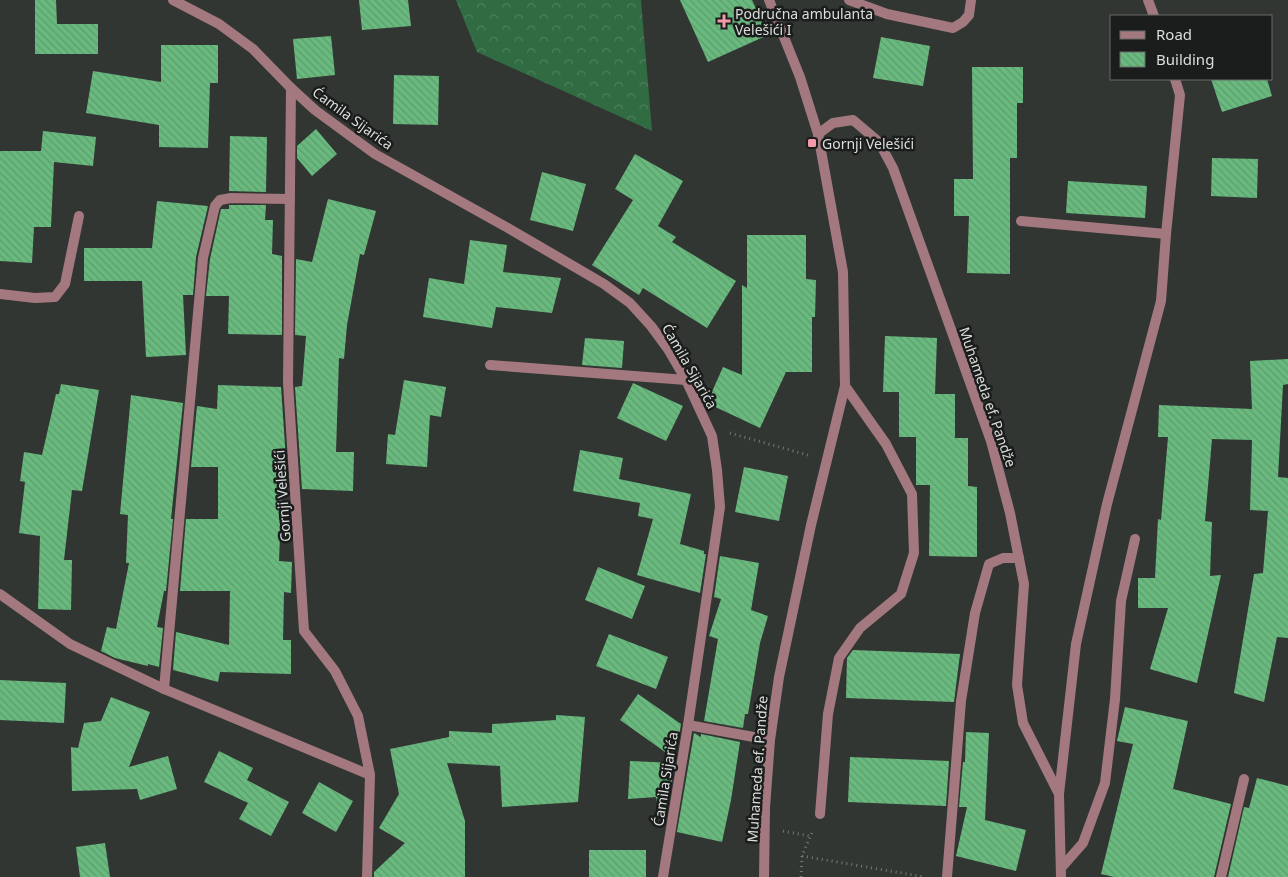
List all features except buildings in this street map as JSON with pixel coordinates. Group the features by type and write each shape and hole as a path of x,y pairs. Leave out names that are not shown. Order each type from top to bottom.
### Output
{"street":[{"name":"Ćamila Sijarića","path":"173,0 220,24 253,50 315,110 375,154 508,228 610,288 630,303 652,326 686,380 712,436 720,507 688,725 663,877"},
{"name":"Muhameda ef. Pandže","path":"764,877 770,740 779,677 845,386 843,272 818,134 800,77 769,0"},
{"path":"849,0 887,14 953,28 963,22 969,15 972,0"},
{"path":"1148,0 1154,15"},
{"name":"Muhameda ef. Pandže","path":"1061,872 1059,794 1076,644 1107,504 1161,301 1180,95 1174,80"},
{"name":"Gornji Velešići","path":"291,88 288,383 304,631 335,671 358,716 370,775 367,877"},
{"name":"Muhameda ef. Pandže","path":"818,134 833,123 852,120 878,142 894,168 992,440 1010,513 1024,584 1018,685 1022,723 1059,794"},
{"path":"164,689 203,258 215,206 220,200 231,198 290,199"},
{"path":"0,294 35,298 55,297 65,284 79,216"},
{"path":"1021,221 1166,234"},
{"path":"490,365 686,380"},
{"path":"820,814 828,714 839,658 860,628 901,594 914,553 912,494 886,444 845,386"},
{"path":"1061,872 1083,843 1105,783 1116,699 1122,601 1135,539"},
{"path":"947,877 961,701 975,613 989,564 1003,558 1019,558"},
{"path":"0,594 70,644 164,689 370,775"},
{"path":"688,725 770,740"},
{"path":"1221,877 1244,779"}],"path":[{"path":"708,427 827,461"},
{"path":"801,877 802,856 820,814"},
{"path":"765,828 810,836"},
{"path":"802,856 925,877"}],"green space":[{"path":"456,0 641,0 652,131 477,52"}],"place":[{"name":"Područna ambulanta Velešići I","path":"724,21"},
{"name":"Gornji Velešići","path":"812,143"}]}
